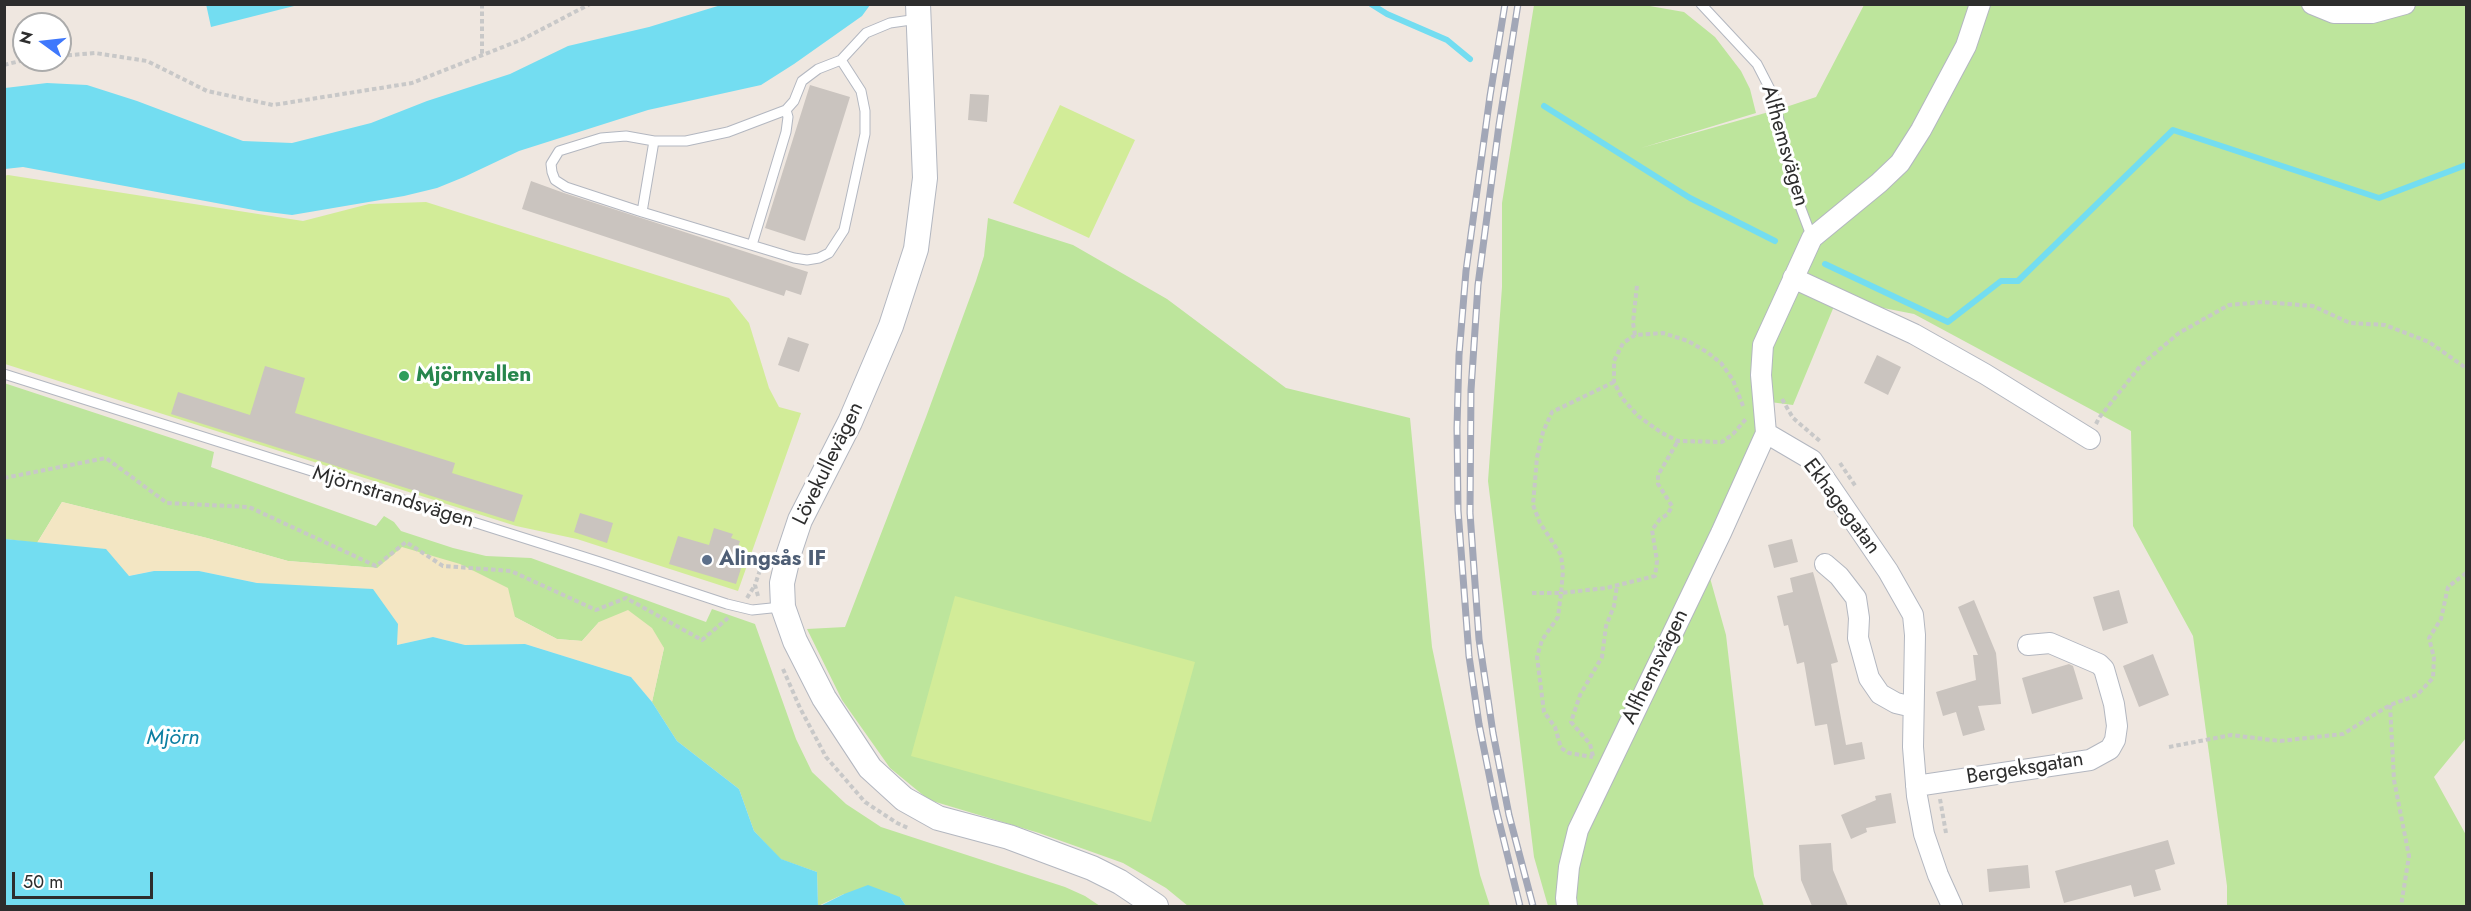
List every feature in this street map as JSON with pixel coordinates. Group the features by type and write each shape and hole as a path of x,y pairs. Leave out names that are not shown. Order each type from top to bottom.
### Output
{"street":[{"path":"1766,433 1761,375 1763,345 1812,238 1879,183 1899,163 1921,130 1966,46 1980,4"},
{"path":"2312,4 2334,13 2372,13 2405,4"},
{"name":"Lövekullevägen","path":"918,12 925,178 916,249 891,326 855,412 800,520 782,583 772,608 795,641 824,698 870,768 904,799 938,818 1009,837 1092,868 1120,882 1156,906"},
{"path":"1793,278 1914,334 1985,374 2090,439"},
{"name":"Ekhagegatan","path":"1766,433 1812,460 1904,597 1913,615 1915,635 1912,747 1916,786 1924,834 1938,876 1952,906"},
{"name":"Alfhemsvägen","path":"1567,906 1569,867 1578,830 1601,762 1721,533 1766,433"},
{"path":"1825,564 1839,576 1856,598 1859,618 1858,638 1869,678 1880,694 1896,703 1913,707"},
{"name":"Bergeksgatan","path":"1916,786 2090,760 2110,748 2115,740 2117,726 2114,704 2104,669 2099,664 2050,643 2028,645"}],"lane":[{"name":"Alfhemsvägen","path":"1701,4 1757,63 1774,97 1794,190 1812,238"},
{"path":"841,60 861,91 865,111 865,134 844,230 829,253 807,260 642,212 566,187 555,180 551,165 559,151 601,138 626,136 654,141 686,141 710,136 786,110 794,100 802,81 818,69 841,60 866,33 918,12"},
{"path":"752,244 786,132 786,110"},
{"path":"642,212 654,141"},
{"name":"Mjörnstrandsvägen","path":"4,374 741,608 772,608"}],"path":[{"path":"482,4 482,56"},
{"path":"72,55 95,53 147,61 207,91 273,105 412,83 523,39 590,4"},
{"path":"1635,335 1633,323 1637,285"},
{"path":"2090,439 2098,418 2141,365 2179,333 2229,305 2263,302 2313,306 2350,323 2385,325 2429,342 2466,368"},
{"path":"1746,418 1733,434 1722,442 1678,441 1662,433 1638,416 1622,398 1614,382 1614,361 1623,343 1635,335 1664,333 1688,341 1707,351 1733,380 1742,399 1746,418 1766,433"},
{"path":"1601,762 1569,753 1561,748 1555,727 1544,712 1537,657 1542,640 1558,617 1563,571 1561,555 1540,523 1533,505 1537,457 1543,432 1552,412 1614,382"},
{"path":"1778,391 1793,418 1823,444"},
{"path":"1532,593 1579,592 1655,576 1657,561 1652,530 1660,519 1668,514 1672,506 1658,484 1658,475 1678,441"},
{"path":"4,478 106,458 167,502 249,507 376,566 406,542 443,566 511,571 596,610 626,598 702,640 741,608 756,585 769,547"},
{"path":"1838,462 1857,489"},
{"path":"2169,747 2231,735 2280,741 2343,734 2390,705 2417,695 2433,678 2434,658 2429,638 2441,619 2448,587 2466,573"},
{"path":"756,585 772,608"},
{"path":"1601,762 1572,722 1580,695 1602,657 1606,626 1614,606 1617,585"},
{"path":"2390,705 2394,780 2409,856 2401,906"},
{"path":"1937,783 1947,839"}],"green space":[{"path":"1534,5 1644,5 1684,12 1715,37 1741,71 1750,89 1756,113 1641,148 1816,97 1864,5 2466,5 2466,738 2434,777 2466,835 2466,906 2227,906 2227,886 2193,636 2133,526 2131,431 1914,314 1837,299 1793,405 1770,402 1703,553 1726,635 1754,876 1764,906 1548,906 1534,857 1488,481 1502,287 1502,203"},
{"path":"1060,105 1135,140 1089,238 1013,203"},
{"name":"Mjörnvallen","path":"4,176 303,221 369,204 426,202 729,298 749,323 769,388 779,407 801,413 738,591 577,539 516,526 5,364"},
{"path":"988,218 1073,245 1167,299 1286,388 1410,418 1432,647 1480,875 1490,906 1188,906 1166,888 1123,863 1039,833 929,800 890,768 842,700 807,629 845,627 976,281 984,256"},
{"path":"4,383 214,452 211,467 376,526 384,516 394,522 401,531 486,556 531,558 706,622 712,609 755,624 796,739 812,772 846,804 881,827 1065,887 1100,906 906,906 900,897 844,894 818,906 817,872 780,859 754,831 739,789 677,741 652,702 664,648 599,622 582,641 557,639 515,617 377,568 288,561 62,502 37,543 5,539"},
{"path":"955,596 1195,662 1151,822 911,756"}],"sand":[{"path":"62,502 288,561 377,568 402,547 460,564 508,588 515,617 557,639 582,641 599,622 628,610 652,628 664,648 652,702 631,677 525,644 465,645 433,637 397,645 257,583 199,571 154,571 128,576 60,544 37,543"}],"water":[{"path":"206,4 297,4 298,5 211,27"},
{"path":"721,5 870,5 862,16 761,85 648,110 519,151 437,188 404,196 292,215 259,211 23,167 5,169 5,88 47,83 87,85 137,101 243,141 292,143 371,123 427,101 510,74 568,46 649,27"},
{"name":"Mjörn","path":"5,539 106,549 129,576 154,571 199,571 257,583 373,589 398,624 397,645 433,637 465,645 525,644 631,677 652,702 677,741 739,789 754,831 781,859 817,872 818,906 5,906"},
{"path":"868,885 900,897 906,906 820,906 844,894"}],"building":[{"path":"810,85 850,97 805,241 765,228"},
{"path":"970,94 989,95 987,122 968,120"},
{"path":"531,181 808,272 801,295 786,290 784,296 522,209"},
{"path":"788,337 809,344 799,372 778,365"},
{"path":"1877,355 1901,367 1888,395 1864,383"},
{"path":"265,366 305,378 295,413 455,463 452,473 523,495 514,522 171,414 178,392 250,415"},
{"path":"580,513 613,523 607,543 574,532"},
{"name":"Alingsås IF","path":"714,528 733,534 731,538 740,541 736,553 745,556 736,584 669,564 678,536 709,545"},
{"path":"1792,539 1798,562 1774,568 1768,545"},
{"path":"1813,572 1838,662 1831,664 1846,745 1862,742 1865,759 1834,765 1827,724 1815,726 1804,662 1797,664 1788,625 1784,626 1777,596 1793,592 1790,578"},
{"path":"2119,590 2128,623 2103,631 2093,597"},
{"path":"1974,600 1996,653 2001,704 1978,706 1985,730 1963,736 1956,712 1943,716 1936,692 1976,680 1973,655 1978,655 1958,607"},
{"path":"2153,654 2169,695 2139,707 2123,666"},
{"path":"2069,664 2073,666 2083,699 2032,714 2022,678"},
{"path":"1891,793 1896,823 1866,828 1867,832 1851,839 1841,815 1876,800 1875,796"},
{"path":"2168,840 2175,864 2155,870 2161,890 2134,897 2131,885 2064,903 2055,871"},
{"path":"1831,843 1833,870 1848,906 1812,906 1801,880 1799,845"},
{"path":"2028,865 2030,888 1989,892 1987,869"}],"waterway":[{"path":"1371,4 1387,14 1447,40 1470,59"},
{"path":"1544,106 1690,198 1775,241"},
{"path":"1825,264 1948,322 2001,281 2018,281 2173,130 2379,198 2466,165"}],"railway":[{"path":"1505,4 1466,271 1459,355 1458,510 1469,656 1479,724 1496,809 1520,906"},
{"path":"1518,4 1478,285 1471,390 1470,513 1479,639 1493,733 1509,815 1533,906"}],"place":[{"name":"Mjörnvallen","path":"404,376"},
{"name":"Alingsås IF","path":"707,560"}]}
